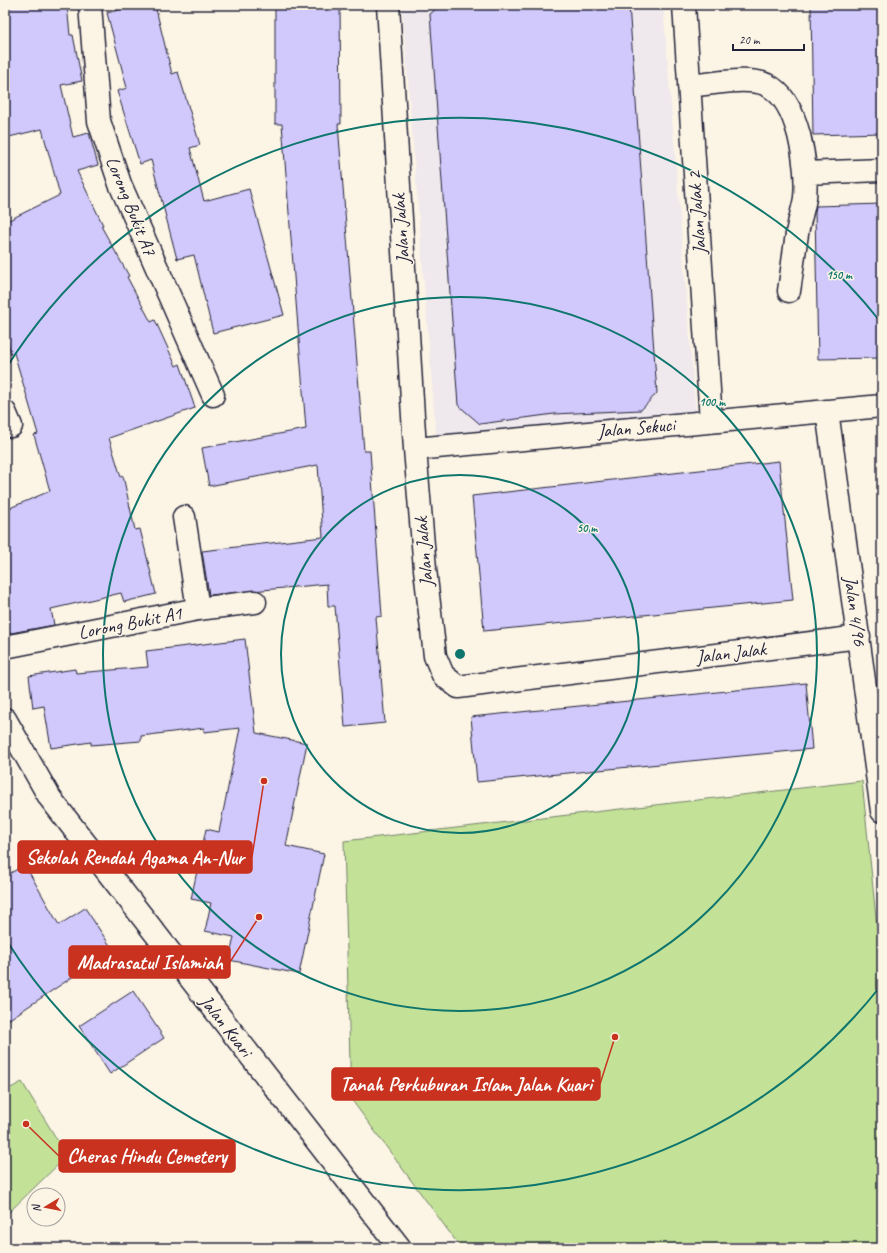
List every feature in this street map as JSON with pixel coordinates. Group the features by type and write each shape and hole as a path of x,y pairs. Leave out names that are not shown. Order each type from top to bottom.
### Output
{"street":[{"name":"Lorong Bukit A7","path":"90,5 99,121 120,184 213,396"},
{"name":"Jalan Jalak","path":"388,5 415,449 425,569 435,656 443,675 458,687 859,636"},
{"name":"Jalan Jalak 2","path":"684,5 711,421"},
{"path":"689,86 756,81 767,84 777,91 787,104 796,122 805,173 804,203 789,291"},
{"path":"805,173 882,170"},
{"name":"Jalan Sekuci","path":"415,449 882,406"},
{"name":"Jalan 4/96","path":"827,411 882,811"},
{"path":"184,517 198,609"},
{"name":"Lorong Bukit A1","path":"5,647 198,609 255,602"},
{"name":"Jalan Kuari","path":"5,720 50,798 400,1248"}],"shaded area":[{"path":"402,5 663,5 696,415 436,435"}],"green space":[{"path":"862,781 882,976 882,1248 461,1248 351,1099 344,841"},
{"path":"22,1082 67,1156 35,1187 26,1187 26,1196 5,1216 5,1091"}],"building":[{"path":"5,5 67,5 70,35 73,35 82,81 61,85 73,137 89,133 98,165 77,171 103,225 101,226 129,276 127,277 151,322 155,320 176,366 180,364 195,408 109,438 121,477 123,476 135,530 140,529 156,594 124,602 121,593 51,609 54,625 5,634 5,510 50,491 34,435 38,434 14,353 11,354 5,332 5,222 60,195 42,129 5,138"},
{"path":"137,5 155,5 172,74 178,72 200,145 190,148 204,201 249,189 284,315 213,333 194,255 177,259 151,160 140,164 117,91 127,88 107,13"},
{"path":"275,5 340,5 341,124 338,124 364,451 370,451 382,616 376,617 385,723 345,727 335,606 328,606 327,584 209,595 202,551 323,537 318,465 209,486 202,448 306,429 282,124 275,124"},
{"path":"441,5 629,5 657,393 641,410 554,414 480,424 458,405 430,14"},
{"path":"811,5 882,5 882,133 813,135"},
{"path":"882,204 882,358 818,359 816,206"},
{"path":"779,461 793,600 484,631 472,496"},
{"path":"245,639 256,733 307,743 286,846 324,854 299,974 229,960 234,937 205,931 211,903 191,899 206,829 219,832 240,728 204,732 204,728 141,736 141,741 91,745 91,742 51,748 44,706 33,708 29,676 75,669 76,673 148,667 146,651"},
{"path":"806,683 812,749 477,782 471,717"},
{"path":"25,865 59,925 85,908 113,950 5,1022 5,876"},
{"path":"133,991 164,1038 110,1074 79,1026"}],"place":[{"name":"Sekolah Rendah Agama An-Nur","path":"264,781"},
{"name":"Madrasatul Islamiah","path":"259,917"},
{"name":"Tanah Perkuburan Islam Jalan Kuari","path":"615,1037"},
{"name":"Cheras Hindu Cemetery","path":"26,1124"}]}
